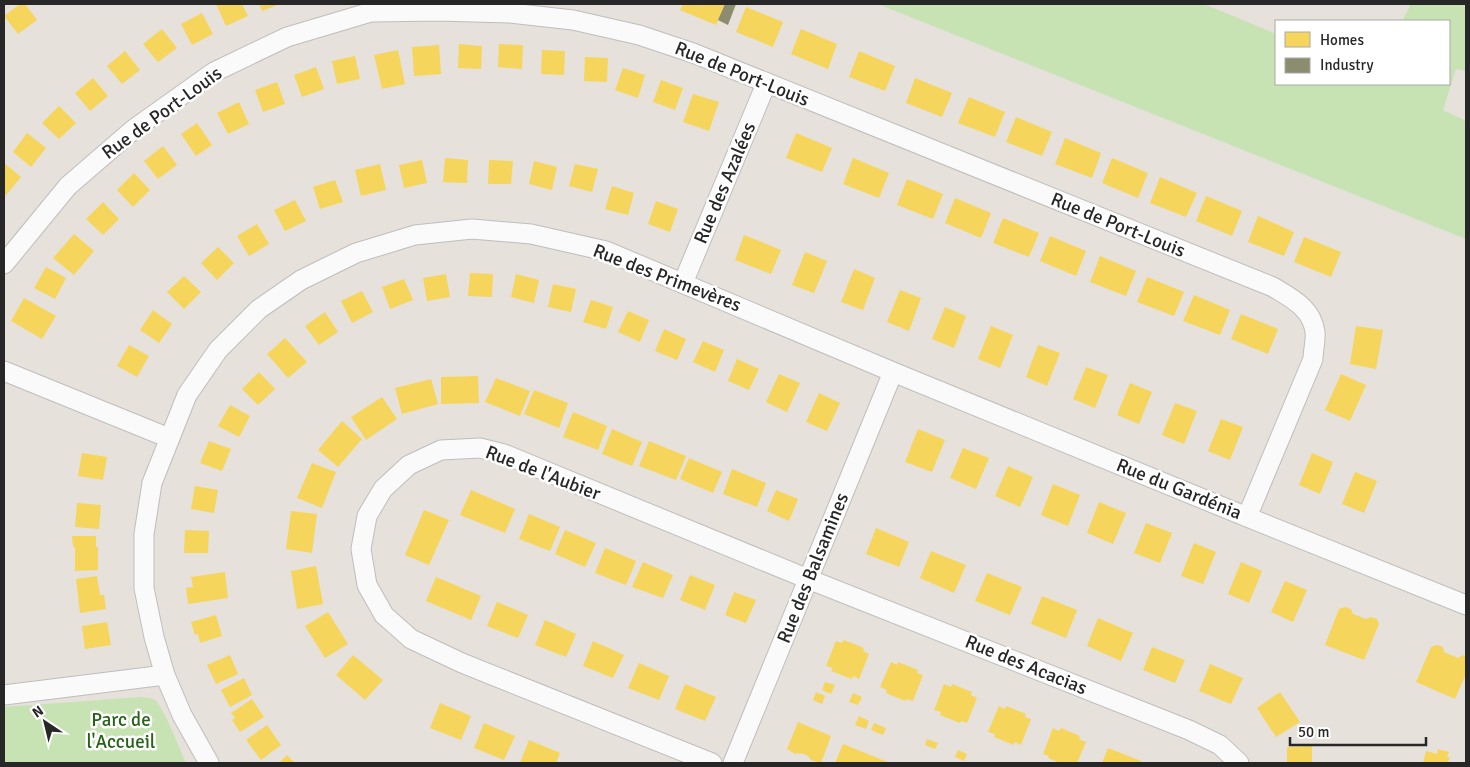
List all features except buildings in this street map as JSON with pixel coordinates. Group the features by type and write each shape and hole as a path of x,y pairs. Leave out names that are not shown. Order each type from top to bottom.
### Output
{"street":[{"name":"Rue de Port-Louis","path":"4,264 68,186 134,129 214,72 287,37 370,8 510,13 573,20 638,35 684,50 1273,287 1294,299 1307,312 1315,331 1313,360 1247,517"},
{"name":"Rue des Azalées","path":"683,283 766,84"},
{"name":"Rue des Primevères","path":"209,763 182,715 165,675 154,637 144,588 144,534 152,483 187,395 218,350 259,310 301,280 356,253 415,234 472,229 531,234 606,251 893,372"},
{"path":"4,371 169,438"},
{"name":"Rue du Gardénia","path":"893,372 1466,605"},
{"name":"Rue des Balsamines","path":"733,763 893,372"},
{"name":"Rue de l'Aubier","path":"712,763 462,663 411,639 384,615 367,585 361,549 367,516 383,489 409,465 441,450 480,448 504,454 808,579"},
{"name":"Rue des Acacias","path":"808,579 1189,730 1220,745 1238,763"},
{"path":"4,695 165,675"}],"green space":[{"path":"878,4 1204,4 1275,34 1275,85 1450,85 1450,20 1403,20 1411,4 1466,4 1466,71 1456,69 1443,110 1466,121 1466,239"},
{"name":"Parc de l'Accueil","path":"141,697 153,699 160,706 186,763 4,763 4,707"}]}
